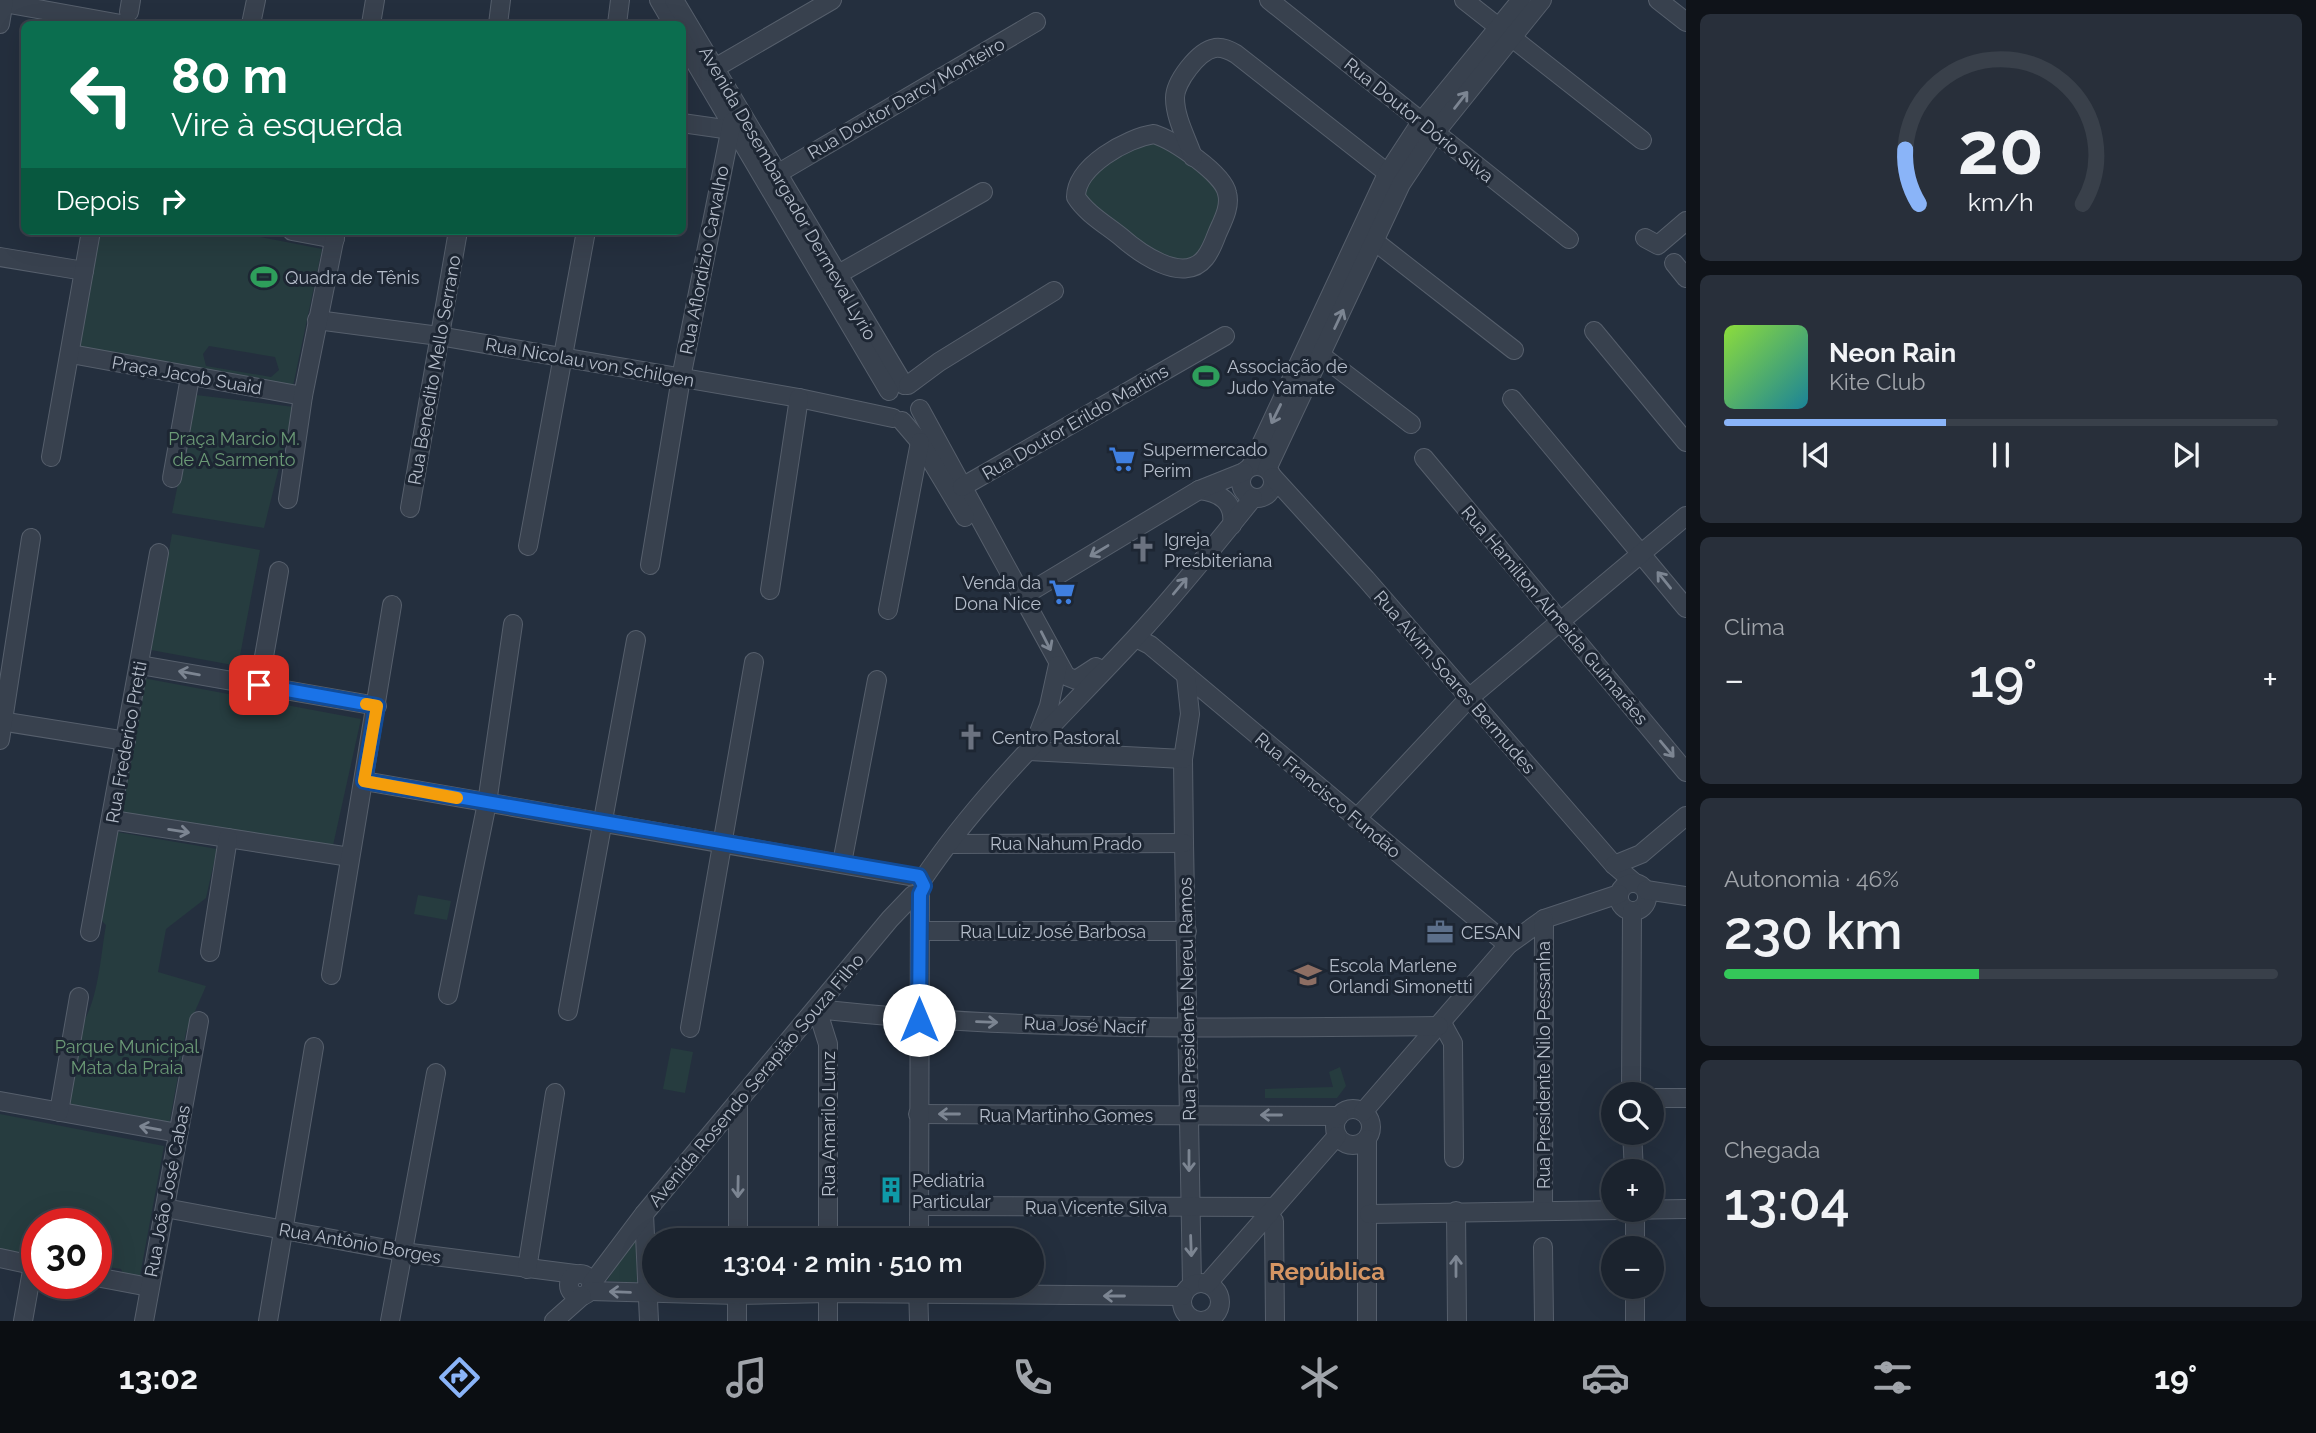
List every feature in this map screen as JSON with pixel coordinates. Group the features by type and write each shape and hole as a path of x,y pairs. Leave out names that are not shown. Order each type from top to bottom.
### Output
{"street":[{"path":"252,21 256,0"},
{"path":"372,21 376,0"},
{"path":"498,21 501,0"},
{"path":"617,21 620,0"},
{"path":"659,0 671,21"},
{"name":"Avenida Desembargador Dermeval Lyrio","path":"674,0 682,21"},
{"path":"709,70 832,0"},
{"name":"Rua Doutor Dório Silva","path":"1269,0 1569,239"},
{"path":"1464,0 1642,139"},
{"path":"1394,179 1435,133 1505,32 1521,0"},
{"path":"1394,179 1421,122 1505,32 1542,0"},
{"path":"1658,0 1686,22"},
{"path":"0,24 4,1 127,12"},
{"name":"Rua Doutor Darcy Monteiro","path":"777,174 1036,22"},
{"name":"Avenida Desembargador Dermeval Lyrio","path":"691,45 777,174 828,273"},
{"path":"1193,157 1163,137 1154,134 1140,136 1097,162 1080,181 1076,197 1087,210 1153,261 1185,267 1199,264 1209,251 1228,204 1223,183 1193,157 1176,107 1176,89 1200,56 1215,48 1226,49 1394,179"},
{"name":"Avenida Desembargador Dermeval Lyrio","path":"709,70 732,126 962,487 1058,665"},
{"path":"686,123 732,126"},
{"name":"Rua Aflordizio Carvalho","path":"650,565 681,378 732,126"},
{"name":"Avenida Rosendo Serapião Souza Filho","path":"553,1321 577,1283 622,1242 804,1026 890,919 913,885 1029,751 1144,637 1231,524 1259,479 1394,179"},
{"path":"828,273 983,192"},
{"path":"1645,238 1658,245 1686,221"},
{"path":"51,457 90,235"},
{"path":"288,499 303,396 336,235"},
{"name":"Rua Benedito Mello Serrano","path":"410,509 457,235"},
{"path":"528,545 585,235"},
{"path":"1368,236 1514,350"},
{"path":"0,257 84,271"},
{"path":"1674,263 1686,278"},
{"path":"904,393 912,418 897,419 886,408 939,362 1055,291"},
{"name":"Rua Nicolau von Schilgen","path":"317,320 439,336 799,398 897,419"},
{"path":"1594,331 1686,442"},
{"name":"Rua Doutor Erildo Martins","path":"962,487 1225,336"},
{"path":"1316,351 1411,424"},
{"name":"Praça Jacob Suaid","path":"71,354 303,396"},
{"path":"172,478 190,377"},
{"path":"862,412 904,393"},
{"path":"770,590 799,398"},
{"path":"1512,399 1686,608"},
{"name":"Avenida Desembargador Dermeval Lyrio","path":"897,419 920,442 1011,595 1034,618"},
{"path":"888,610 920,442"},
{"name":"Rua Hamilton Almeida Guimarães","path":"1424,458 1686,772"},
{"path":"1023,596 1199,490 1259,479"},
{"name":"Rua Alvim Soares Bermudes","path":"1259,479 1296,500 1614,865 1632,894"},
{"path":"1199,490 1215,492 1227,502 1231,509 1231,524"},
{"path":"1356,819 1469,698 1686,516"},
{"path":"0,740 31,538"},
{"name":"Rua Frederico Pretti","path":"90,932 159,553"},
{"path":"259,685 279,571"},
{"path":"331,975 392,605"},
{"path":"449,995 487,803 513,624"},
{"path":"1058,665 1071,680 1083,678 1144,637"},
{"name":"Rua Francisco Fundão","path":"1144,637 1186,677 1508,945"},
{"path":"568,1011 636,640"},
{"path":"690,1028 754,662"},
{"path":"140,665 377,706"},
{"name":"Avenida Rosendo Serapião Souza Filho","path":"1029,751 1045,719 1058,665"},
{"name":"Rua Presidente Nereu Ramos","path":"1186,677 1190,714 1184,759 1190,1028 1189,1207 1200,1289"},
{"path":"842,863 877,680"},
{"path":"1190,714 1202,708 1220,705"},
{"path":"2,721 126,741"},
{"path":"1029,751 1184,759"},
{"path":"364,781 889,871 913,885 920,931 919,1228"},
{"path":"1614,865 1641,854 1686,816"},
{"path":"112,820 350,857"},
{"path":"210,952 228,838"},
{"name":"Rua Nahum Prado","path":"944,849 1184,843"},
{"path":"1631,1082 1632,894 1641,854"},
{"path":"1363,1112 1508,945 1544,919 1565,910 1632,894 1682,896"},
{"name":"Rua Presidente Nilo Pessanha","path":"1543,1211 1544,919"},
{"name":"Rua Luiz José Barbosa","path":"920,931 1187,931"},
{"path":"59,1112 79,997"},
{"name":"Rua José Nacif","path":"817,1009 919,1020 1190,1028 1440,1025"},
{"name":"Rua Amarilo Lunz","path":"817,1009 828,1044 828,1228"},
{"name":"Rua João José Cabas","path":"144,1321 200,1021"},
{"path":"1440,1025 1454,1043 1454,1158"},
{"path":"804,1026 828,1044"},
{"path":"268,1321 314,1047"},
{"path":"390,1321 436,1073"},
{"path":"527,1269 555,1093"},
{"path":"1664,1098 1686,1098"},
{"path":"0,1101 178,1133"},
{"path":"738,1102 738,1228"},
{"path":"1342,1140 1336,1122 1339,1116 1350,1109 1363,1112 1371,1125 1367,1139 1367,1321"},
{"name":"Rua Martinho Gomes","path":"918,1114 1339,1116"},
{"path":"722,1121 739,1133"},
{"path":"1342,1140 1357,1144 1367,1139"},
{"path":"1193,1320 1200,1289 1342,1140"},
{"name":"Rua Vicente Silva","path":"919,1206 1189,1207 1273,1214"},
{"name":"Rua Antônio Borges","path":"165,1208 402,1252 527,1269 577,1283 642,1292"},
{"path":"1664,1209 1686,1209"},
{"path":"1369,1214 1601,1210"},
{"path":"1456,1212 1457,1321"},
{"path":"644,1214 645,1228"},
{"path":"1273,1214 1275,1321"},
{"path":"1543,1248 1544,1321"},
{"path":"0,1258 21,1262"},
{"path":"112,1280 149,1287"},
{"path":"1044,1290 1200,1289 1218,1310 1193,1320"},
{"path":"649,1298 649,1321"},
{"path":"737,1298 737,1321"},
{"path":"828,1298 828,1321"},
{"path":"918,1298 919,1321"},
{"path":"23,1321 28,1299"},
{"path":"1635,1299 1635,1321"}],"green space":[{"path":"1154,136 1222,186 1224,196 1198,262 1162,260 1080,196 1106,157 1113,162 1133,142"},
{"path":"94,235 250,235 322,249 293,386 74,348","holes":["209,346 275,357 279,370 271,377 206,366 203,354"]},
{"name":"Praça Marcio M. de A Sarmento","path":"196,395 294,407 264,528 172,513"},
{"path":"172,534 260,550 238,666 151,650"},
{"path":"143,678 361,719 332,850 120,812"},
{"name":"Parque Municipal Mata da Praia","path":"117,832 217,849 206,898 166,929 158,972 206,986 186,1032 169,1125 65,1107 79,1027 91,1007 98,979 106,925 99,918"},
{"path":"418,895 451,901 447,920 414,914"},
{"path":"671,1048 693,1052 685,1093 663,1089"},
{"path":"1340,1067 1346,1086 1337,1098 1265,1098 1265,1089 1333,1087 1329,1072"},
{"path":"0,1114 164,1146 139,1281 125,1279 121,1269 112,1268 112,1208 21,1208 21,1253 0,1249"},
{"path":"635,1237 642,1283 607,1281"}],"slow traffic":[{"path":"366,704 377,706 364,781 457,798"}],"place":[{"name":"Quadra de Tênis","path":"264,277"},
{"name":"Associação de Judo Yamate","path":"1206,376"},
{"name":"Supermercado Perim","path":"1122,459"},
{"name":"Igreja Presbiteriana","path":"1143,549"},
{"name":"Venda da Dona Nice","path":"1062,592"},
{"name":"Centro Pastoral","path":"971,737"},
{"name":"CESAN","path":"1440,932"},
{"name":"Escola Marlene Orlandi Simonetti","path":"1308,975"},
{"name":"Pediatria Particular","path":"891,1190"}],"district":[{"name":"República","path":"1327,1271"}],"route":[{"path":"259,685 377,706 364,781 919,876 923,879 924,889 920,894 919,1020"}]}
